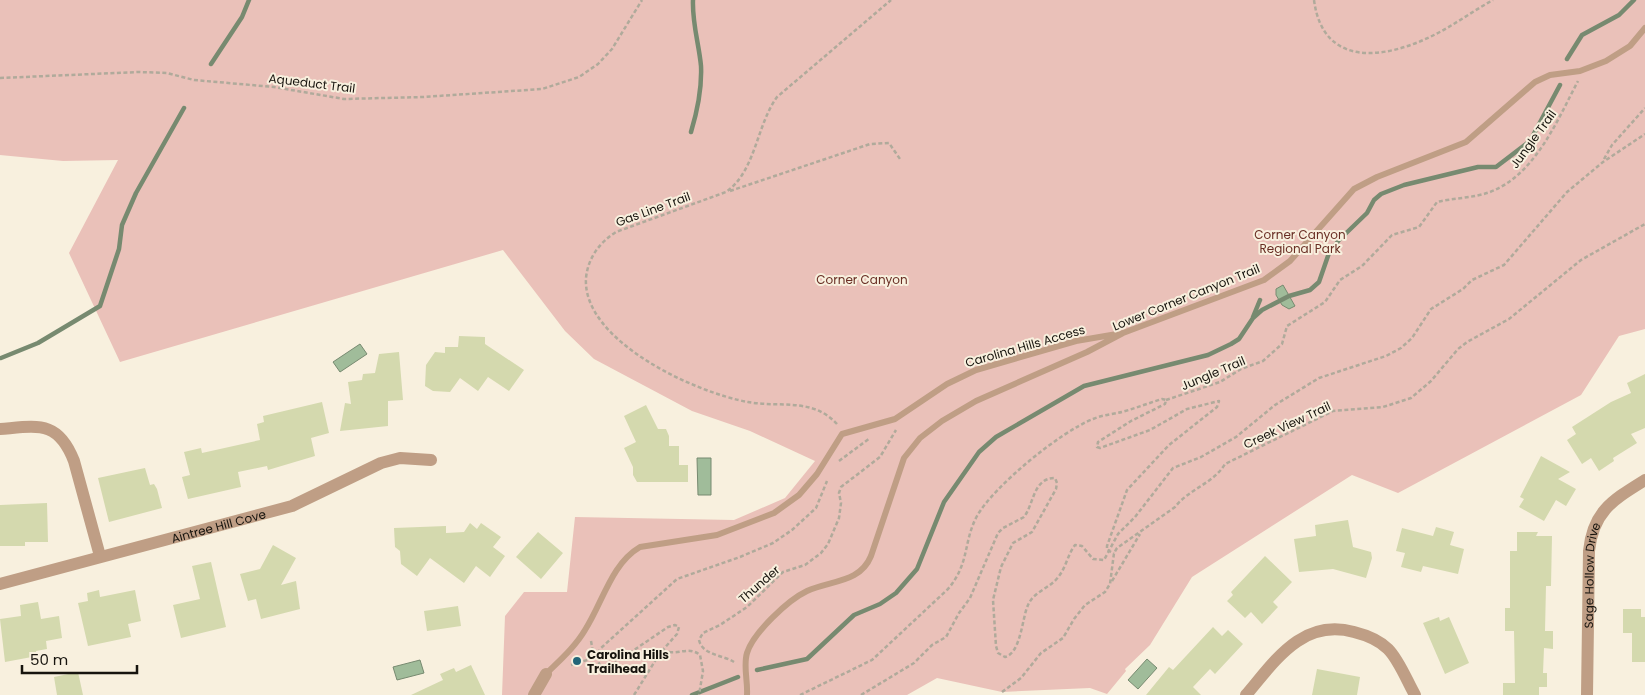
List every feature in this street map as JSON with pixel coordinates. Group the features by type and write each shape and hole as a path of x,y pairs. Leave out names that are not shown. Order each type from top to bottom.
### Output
{"street":[{"path":"0,429 34,426 52,431 61,436 68,446 74,461 100,556"},
{"name":"Aintree Hill Cove","path":"0,584 292,506 381,463 400,458 430,460"},
{"name":"Sage Hollow Drive","path":"1587,695 1589,552 1592,530 1609,504 1645,480"},
{"path":"1246,695 1283,653 1302,637 1320,630 1344,629 1370,636 1388,649 1415,695"},
{"path":"534,695 546,674"}],"lane":[{"name":"Lower Corner Canyon Trail","path":"747,695 746,656 753,639 787,604 806,591 848,579 864,570 868,564 904,458 920,438 942,421 976,401 1088,352 1123,333 1264,280 1290,260 1354,190 1377,177 1466,142 1542,78 1580,70 1606,61 1630,46 1645,28"},
{"name":"Carolina Hills Access","path":"842,434 895,419 947,384 976,370 1076,341 1123,333"},
{"path":"546,674 578,641 620,565 631,552 640,547 717,535 774,512 799,495 817,474 842,434"}],"path":[{"name":"Aqueduct Trail","path":"0,78 139,72 167,73 194,80 274,87 344,98 431,96 542,89 579,77 598,64 612,49 642,0"},
{"name":"Gas Line Trail","path":"842,434 828,416 814,408 799,404 747,402 706,390 672,376 641,357 612,334 595,313 586,286 588,264 604,240 616,232 726,192 740,180 767,115 777,97 891,0"},
{"path":"1314,0 1317,15 1329,38 1347,51 1361,53 1398,49 1434,35 1493,0"},
{"name":"Jungle Trail","path":"1166,400 1220,382 1240,368 1263,360 1282,344 1287,326 1325,302 1340,280 1362,266 1392,235 1419,227 1437,202 1489,192 1521,174 1561,117 1578,81 1580,70"},
{"path":"1603,162 1612,146 1645,108"},
{"path":"861,695 914,663 932,645 946,637 959,612 970,598 993,541 1003,528 1024,517 1035,491 1043,481 1055,478 1057,483 1056,489 1032,532 1013,543 997,578 993,600 998,653 1006,657 1013,653 1028,604 1059,577 1076,545 1082,546 1096,560 1104,560 1120,532 1135,517 1173,468 1200,457 1236,437 1275,405 1319,378 1386,356 1402,348 1412,338 1431,309 1463,290 1472,280 1504,265 1567,192 1603,162 1645,134"},
{"path":"726,192 870,144 889,143 900,159"},
{"name":"Creek View Trail","path":"1114,553 1124,542 1175,507 1181,499 1220,474 1225,464 1323,415 1347,408 1383,407 1411,398 1431,382 1452,354 1467,342 1509,319 1581,260 1645,224"},
{"path":"800,695 872,660 948,589 959,577 965,562 973,526 978,514 1008,480 1054,441 1093,419 1162,399 1166,400 1165,404 1131,421 1098,442 1097,447 1100,448 1150,430 1187,409 1219,401 1220,404 1169,445 1127,490 1107,543 1109,551"},
{"name":"Thunder","path":"746,671 730,659 713,654 702,646 699,640 702,633 720,625 747,607 783,572 805,565 822,553 839,518 841,503 839,493 841,487 872,464 886,450 896,430 895,419"},
{"path":"837,463 863,445 879,425"},
{"path":"634,695 663,650 677,634 679,629 677,626 668,627 609,668 601,667 597,656 601,648 677,579 740,557 773,543 792,530 816,508 828,479"},
{"name":"Creek View Trail","path":"1002,692 1021,678 1041,653 1063,638 1079,612 1104,593 1141,532"},
{"path":"1109,551 1114,553 1110,584"},
{"path":"663,650 670,653 687,650 696,652 702,659 703,671 699,695"},
{"path":"588,658 597,656"}],"green space":[{"path":"0,0 1645,0 1645,329 1619,336 1581,395 1398,493 1352,475 1192,577 1150,645 1125,669 1126,671 1107,694 1090,688 1002,692 937,678 907,695 502,695 505,616 524,592 567,592 575,517 734,520 785,498 815,461 750,431 692,411 594,359 565,331 503,250 120,362 69,253 118,160 63,161 0,155"}],"shaded area":[{"path":"1283,285 1295,306 1289,309 1282,305 1276,295 1276,289"},
{"path":"360,344 367,354 340,372 333,362"},
{"path":"697,458 711,458 711,495 698,495"},
{"path":"1147,659 1157,668 1138,689 1128,680"},
{"path":"420,660 424,673 397,680 393,667"}],"building":[{"path":"459,336 485,337 485,344 524,370 509,391 488,377 478,391 460,378 450,392 433,391 425,386 426,365 435,352 445,353 445,347 458,347"},
{"path":"399,352 403,400 388,401 388,426 340,431 345,403 351,404 348,382 362,380 363,374 375,373 379,354"},
{"path":"1645,374 1645,428 1631,434 1637,443 1613,458 1614,461 1599,471 1591,458 1582,464 1567,440 1576,434 1572,427 1611,402 1631,393 1627,383"},
{"path":"322,402 329,433 311,438 315,456 268,470 267,466 238,472 241,487 188,499 182,477 190,475 184,452 201,448 202,453 260,440 257,424 264,422 263,416"},
{"path":"646,405 658,429 666,429 669,436 669,446 679,446 679,465 688,465 688,482 637,482 633,475 633,467 624,448 636,442 624,416"},
{"path":"1541,456 1570,472 1558,479 1576,489 1566,506 1556,500 1544,521 1519,507 1524,499 1520,497"},
{"path":"145,468 150,485 154,484 157,489 162,508 109,522 98,478"},
{"path":"47,503 48,542 25,542 25,546 0,546 0,505"},
{"path":"1348,520 1353,547 1371,552 1372,558 1366,578 1333,569 1299,572 1294,539 1316,536 1315,525"},
{"path":"470,523 477,529 481,523 501,537 493,547 505,556 490,577 476,566 464,583 430,558 417,576 401,564 400,551 395,547 394,528 446,526 446,533 464,532"},
{"path":"1436,527 1454,532 1450,545 1464,549 1458,574 1423,566 1421,572 1401,567 1405,553 1396,551 1402,528 1433,536"},
{"path":"538,532 563,553 541,579 516,557"},
{"path":"1517,532 1538,532 1536,536 1552,536 1551,586 1546,586 1545,631 1553,631 1553,649 1544,648 1543,673 1547,673 1547,687 1539,687 1539,695 1503,695 1503,683 1515,683 1514,631 1505,631 1505,608 1510,608 1510,551 1517,551"},
{"path":"273,545 296,558 281,585 296,581 300,609 261,619 256,599 248,601 240,574 260,569"},
{"path":"1265,556 1292,582 1273,602 1278,607 1262,624 1251,612 1245,618 1227,601 1233,595 1231,592"},
{"path":"211,562 226,627 181,638 173,605 200,599 192,566"},
{"path":"99,590 100,597 135,590 141,621 128,624 131,637 88,646 78,603 88,601 87,593"},
{"path":"38,602 41,619 59,616 62,638 46,641 47,649 36,651 37,656 5,662 0,619 21,616 20,605"},
{"path":"458,606 461,626 427,631 424,611"},
{"path":"1623,609 1641,609 1641,617 1645,617 1645,662 1632,662 1632,633 1623,633"},
{"path":"1439,617 1440,621 1449,617 1469,663 1445,674 1423,623"},
{"path":"1213,627 1222,636 1228,630 1243,644 1215,674 1210,669 1193,687 1201,695 1146,695 1169,667 1173,670"},
{"path":"471,665 485,695 411,695 443,680 440,674 454,668 456,672"},
{"path":"1317,669 1360,677 1357,695 1312,695"},
{"path":"78,672 83,695 57,695 54,677"}],"waterway":[{"path":"211,64 242,17 249,0"},
{"path":"691,132 701,83 701,66 693,0"},
{"path":"1567,59 1582,35 1619,15 1634,0"},
{"path":"757,670 807,659 854,615 880,604 896,593 917,569 944,502 979,452 996,437 1084,386 1208,355 1231,344 1239,339 1253,318 1262,310 1289,296 1310,290 1319,282 1329,253 1339,240 1367,213 1374,200 1381,194 1404,185 1478,167 1496,167 1530,141 1560,85"},
{"path":"1,358 38,343 100,306 119,249 122,225 136,193 184,108"},
{"path":"1253,317 1260,300"},
{"path":"692,695 738,677"}],"place":[{"name":"Carolina Hills Trailhead","path":"577,661"}],"park label":[{"name":"Corner Canyon Regional Park","path":"1300,241"},
{"name":"Corner Canyon","path":"862,279"}]}
